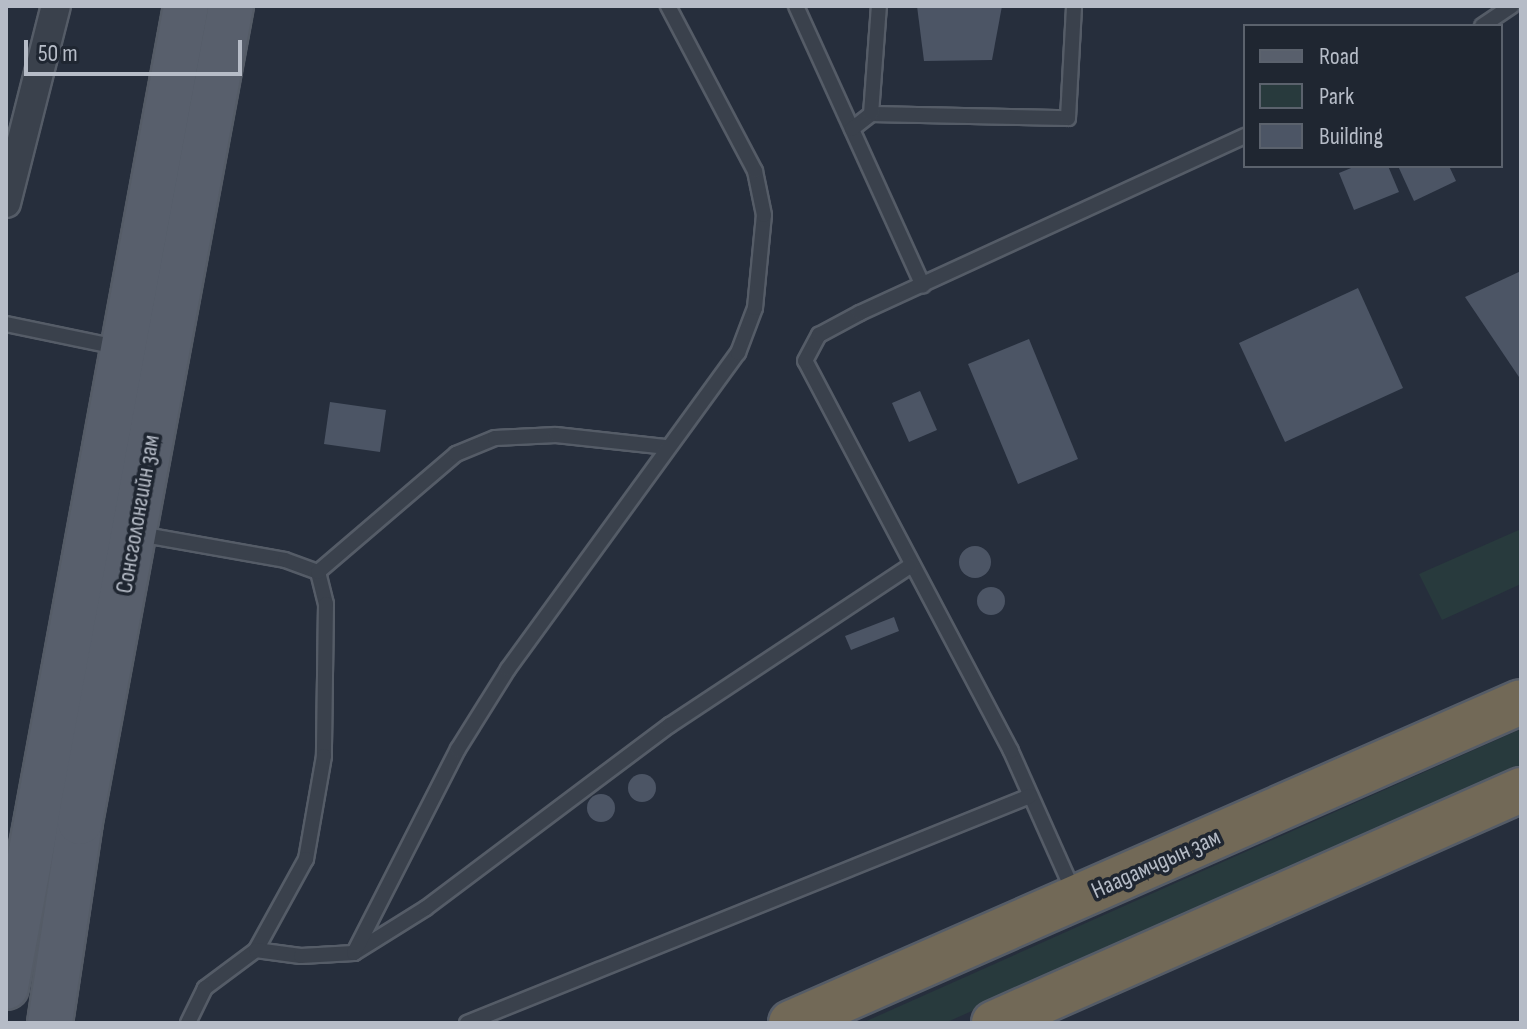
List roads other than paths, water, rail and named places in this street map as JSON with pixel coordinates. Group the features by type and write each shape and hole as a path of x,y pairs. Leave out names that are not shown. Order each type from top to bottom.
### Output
{"highway":[{"name":"Наадамчдын зам","path":"791,1023 1521,702"},
{"path":"994,1023 1521,790"}],"main road":[{"name":"Сонсголонгийн зам","path":"6,987 13,920 125,350 186,6"},
{"name":"Сонсголонгийн зам","path":"50,1023 134,532 231,6"}],"street":[{"path":"6,203 56,6"}],"lane":[{"path":"354,953 458,749 667,447 738,353 755,308 764,215 755,171 668,6"},
{"path":"796,6 923,286"},
{"path":"871,114 879,6"},
{"path":"852,129 871,114 1068,118 1074,6"},
{"path":"1485,24 1512,6"},
{"path":"1077,899 1030,796 805,361 819,335 1243,137"},
{"path":"6,324 125,350"},
{"path":"318,572 456,454 495,438 556,435 667,447"},
{"path":"134,532 318,572"},
{"path":"256,950 301,956 354,953 426,908 670,725 910,566"},
{"path":"188,1023 205,988 256,950 306,859 321,771 326,604 318,572"},
{"path":"467,1023 1030,796"}]}
